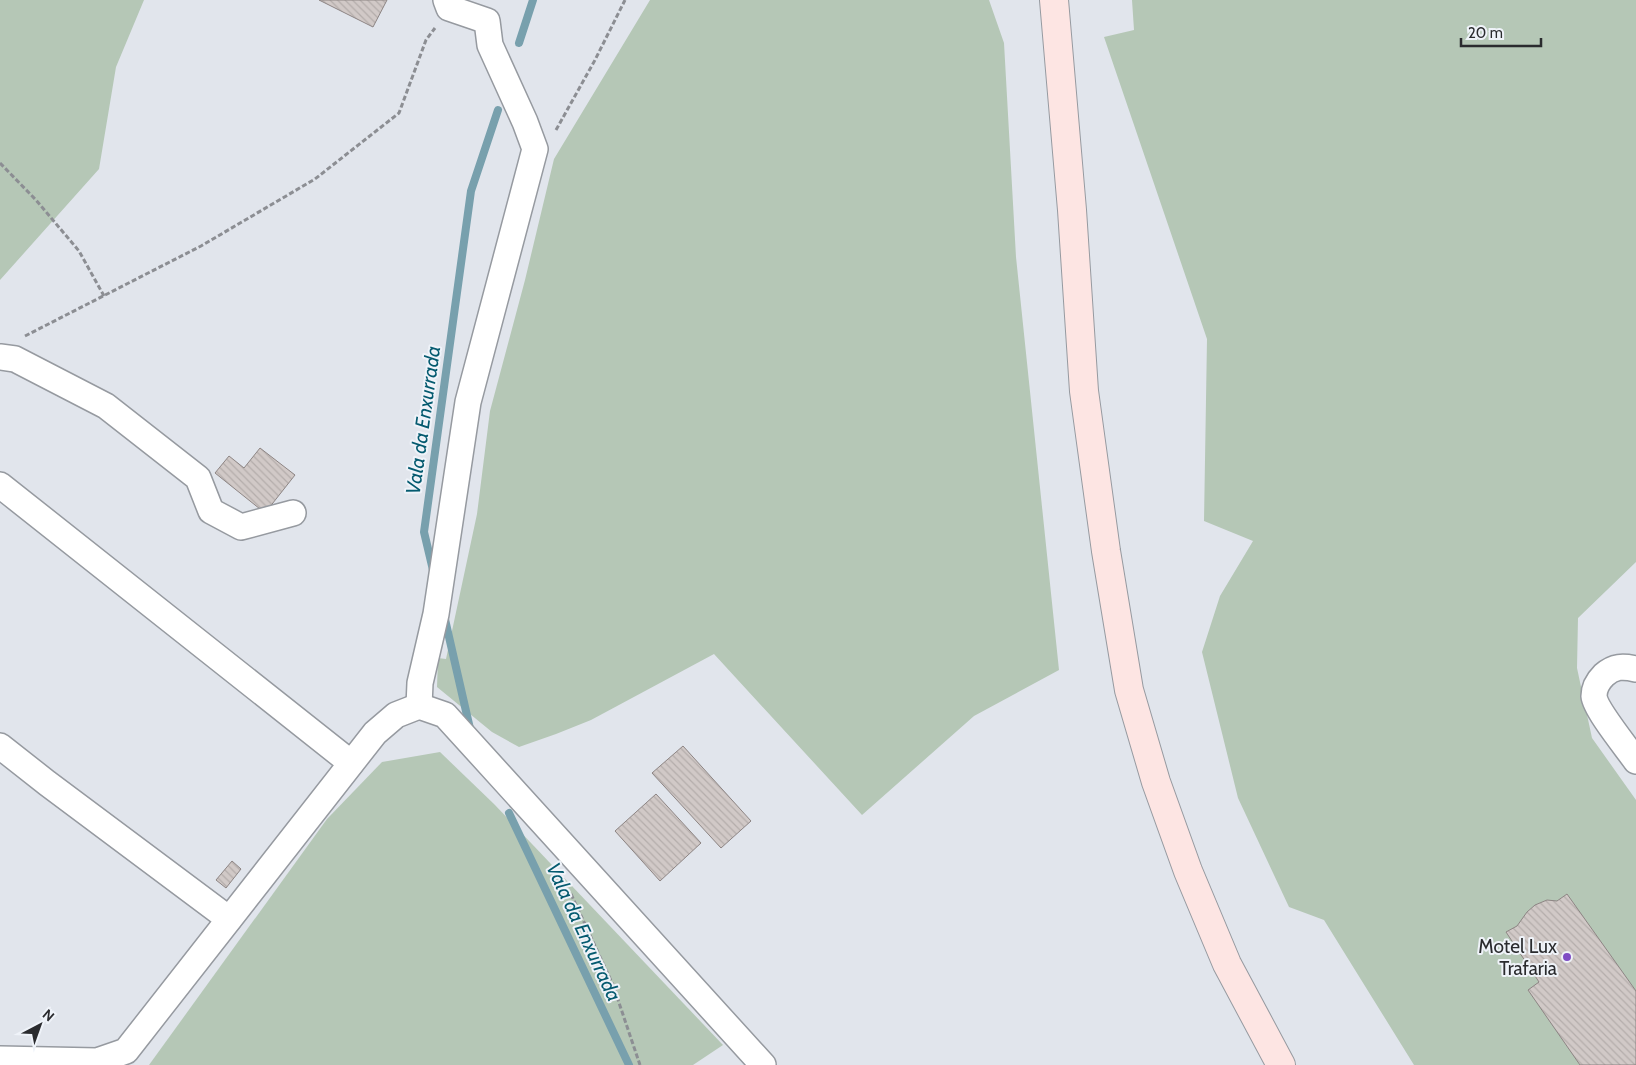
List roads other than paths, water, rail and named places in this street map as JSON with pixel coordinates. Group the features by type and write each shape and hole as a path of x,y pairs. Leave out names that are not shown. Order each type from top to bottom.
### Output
{"main road":[{"path":"1054,0 1072,210 1084,391 1106,551 1129,690 1156,782 1188,871 1227,964 1281,1065"}],"street":[{"path":"419,706 420,683 436,614 468,402 535,149 525,122 490,45 488,10 448,4"},
{"path":"2,357 15,360 106,406 198,478 211,511 241,527 293,513"},
{"path":"0,485 351,763"},
{"path":"1636,669 1618,667 1609,670 1596,686 1594,696 1598,706 1636,760"},
{"path":"0,1059 97,1061 126,1051 375,733 396,715 419,706 444,715 763,1065"},
{"path":"0,746 229,919"}],"waterway":[{"name":"Vala da Enxurrada","path":"519,43 533,0"},
{"name":"Vala da Enxurrada","path":"433,570 424,532 471,191 498,110"},
{"name":"Vala da Enxurrada","path":"444,615 471,733"},
{"name":"Vala da Enxurrada","path":"509,813 629,1065"}],"place":[{"name":"Motel Lux Trafaria","path":"1567,957"}]}
